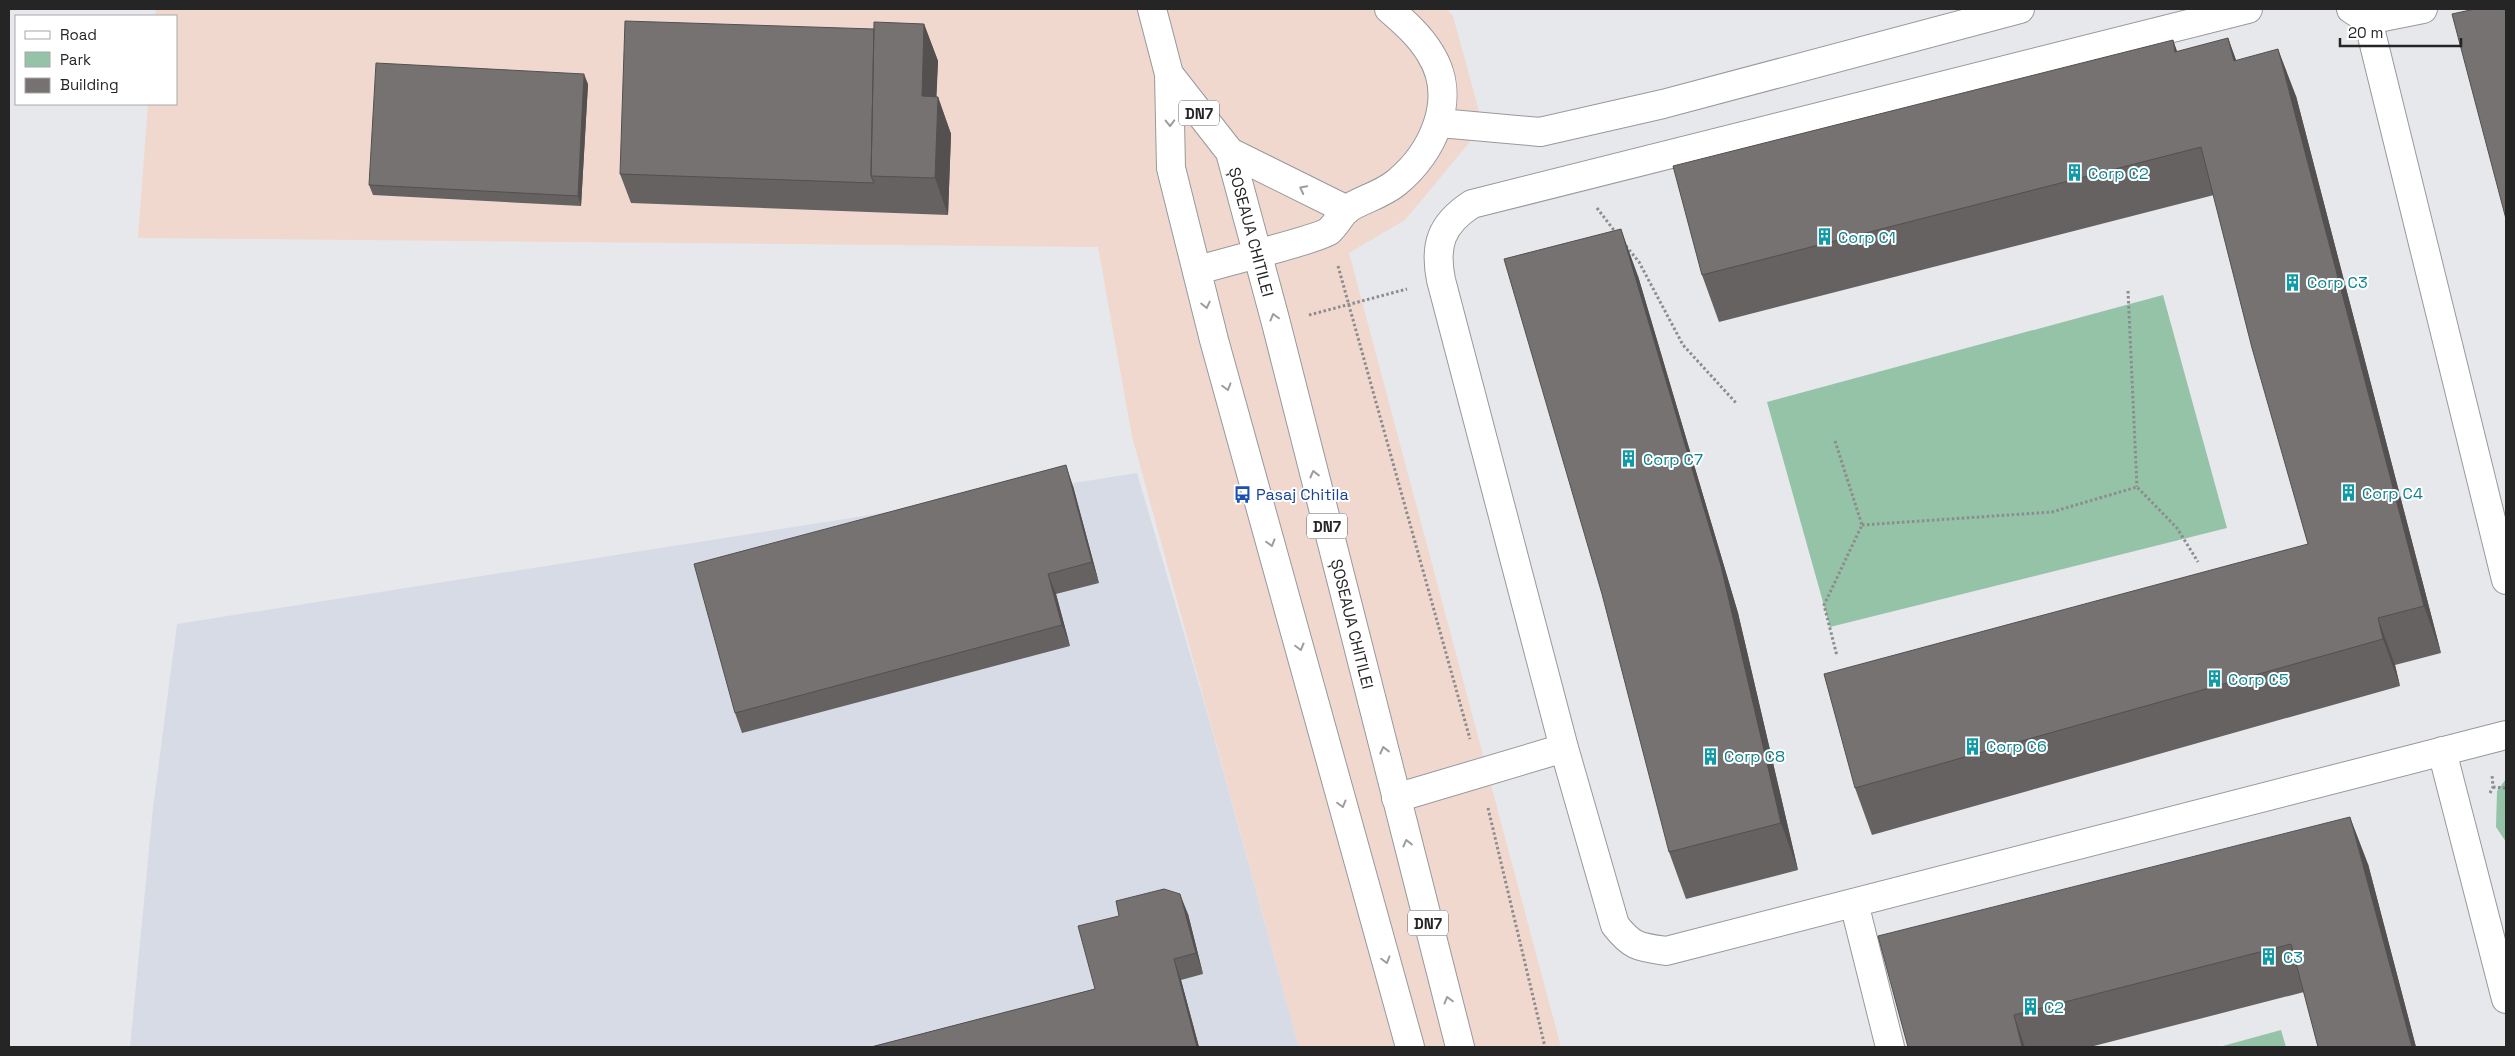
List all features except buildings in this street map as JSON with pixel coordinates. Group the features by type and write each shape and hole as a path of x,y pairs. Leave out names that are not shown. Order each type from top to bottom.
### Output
{"street":[{"name":"ȘOSEAUA CHITILEI","path":"1152,9 1169,74 1171,168 1214,340 1410,1047"},
{"path":"1198,270 1329,232 1346,210 1377,196 1396,183 1418,163 1430,145 1440,123 1442,95 1439,73 1431,53 1406,23 1389,9"},
{"path":"1440,123 1540,132 1662,104 2020,9"},
{"path":"2248,9 1472,204 1456,214 1442,234 1437,260 1441,280 1564,748 1615,925 1627,941 1647,948 1666,951 2506,735"},
{"path":"2423,9 2360,14 2506,580"},
{"name":"ȘOSEAUA CHITILEI","path":"1169,74 1230,152 1460,1047"},
{"path":"1230,152 1346,210"},
{"path":"1396,798 1564,748"},
{"path":"2442,751 2506,999"},
{"path":"1854,903 1890,1047"}],"path":[{"path":"1574,178 1639,262 1683,346 1737,404"},
{"path":"1441,280 1349,304 1479,773 1545,1047"},
{"path":"2128,291 2137,487 2177,528 2198,562"},
{"path":"1835,441 1862,525 1824,605 1837,656"},
{"path":"1862,525 2052,512 2137,487"},
{"path":"2492,787 2506,788"}],"shaded area":[{"path":"156,9 1447,9 1453,16 1483,126 1405,220 1349,253 1561,1047 1299,1047 1132,436 1098,247 138,238 148,105 178,105 178,15 155,15"},
{"path":"1137,473 1205,705 1299,1047 130,1047 153,808 177,624"}],"green space":[{"path":"2163,295 2227,528 1830,627 1767,402"},
{"path":"2506,779 2506,842 2496,827 2497,791"},
{"path":"2281,1030 2286,1047 2219,1047"}],"place":[{"name":"Corp C2","path":"2074,173"},
{"name":"Corp C1","path":"1824,237"},
{"name":"Corp C3","path":"2293,282"},
{"name":"Corp C7","path":"1629,459"},
{"name":"Corp C4","path":"2348,493"},
{"name":"Pasaj Chitila","path":"1242,494"},
{"name":"Corp C5","path":"2214,679"},
{"name":"Corp C6","path":"1972,746"},
{"name":"Corp C8","path":"1710,756"},
{"name":"C3","path":"2269,957"},
{"name":"C2","path":"2030,1007"}]}
